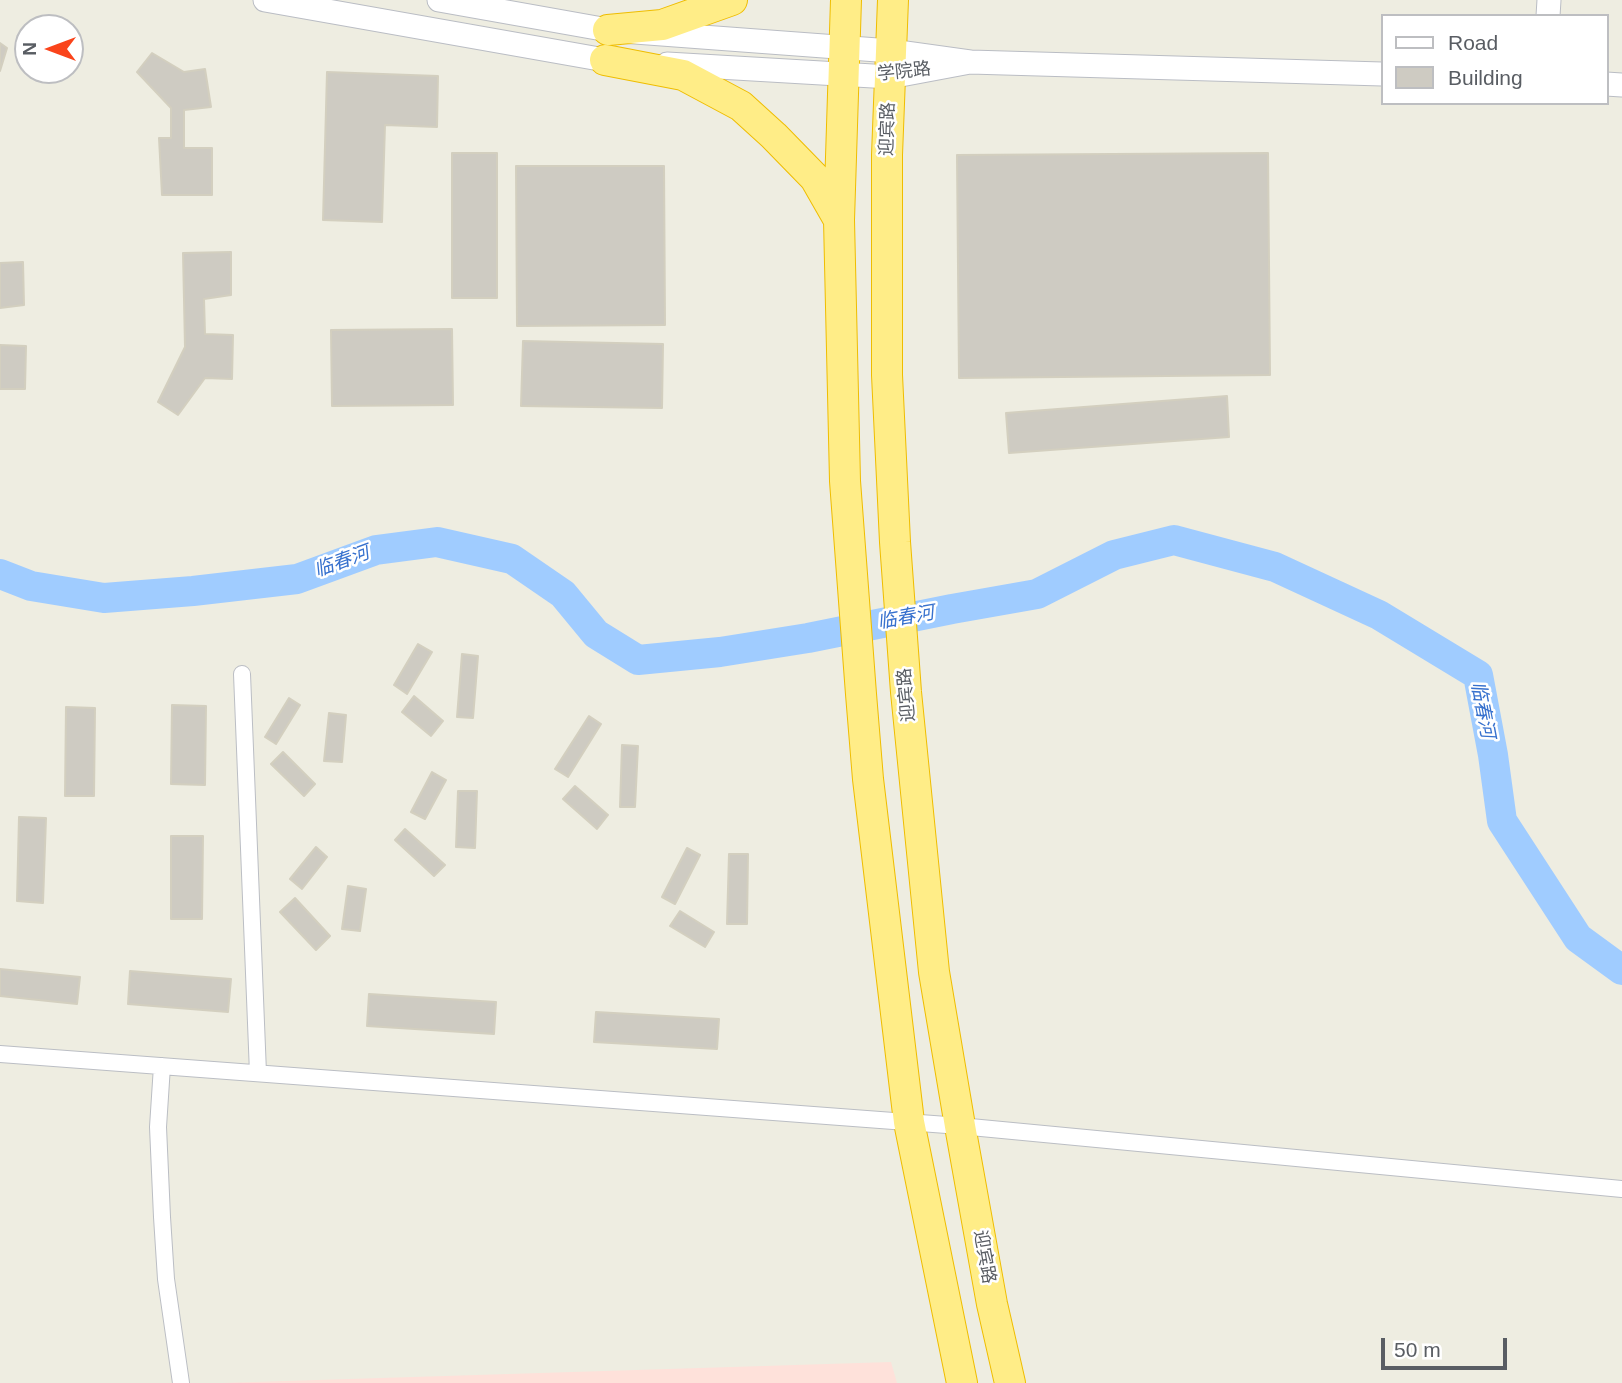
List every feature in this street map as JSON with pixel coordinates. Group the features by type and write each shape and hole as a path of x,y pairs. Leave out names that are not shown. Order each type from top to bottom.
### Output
{"highway":[{"path":"608,30 662,25 732,0"},
{"path":"846,0 839,220 845,481 868,779 909,1122 962,1383"},
{"name":"迎宾路","path":"893,0 887,155 887,375 906,692 934,972 992,1304 1010,1383"},
{"path":"605,60 683,75 741,106 815,178 839,220"}],"main road":[{"name":"学院路","path":"265,0 605,60 891,64 970,62 1380,74"},
{"name":"学院路","path":"439,0 608,30 844,62"}],"street":[{"path":"242,674 258,1073"},
{"path":"0,1054 960,1126 1622,1189"},
{"path":"162,1066 158,1127 162,1217 166,1279 181,1383"}],"shaded area":[{"path":"891,1362 897,1383 222,1383"}],"building":[{"path":"0,43 7,48 0,71"},
{"path":"152,53 184,72 205,69 211,107 184,110 184,148 212,148 212,195 162,195 159,138 171,138 171,108 137,72"},
{"path":"327,72 438,76 437,127 385,125 382,222 323,220"},
{"path":"452,153 497,153 497,298 452,298"},
{"path":"1268,153 1270,375 959,378 957,155"},
{"path":"516,166 664,166 665,325 517,326"},
{"path":"231,252 231,295 204,299 205,334 233,335 232,379 205,378 178,415 158,402 185,347 183,253"},
{"path":"23,262 24,305 0,308 0,263"},
{"path":"452,329 453,405 332,406 331,330"},
{"path":"523,341 663,344 662,408 521,406"},
{"path":"0,345 26,346 25,389 0,389"},
{"path":"1227,396 1229,437 1009,453 1006,413"},
{"path":"418,644 432,652 407,694 394,685"},
{"path":"462,654 478,656 473,718 457,717"},
{"path":"414,696 443,721 431,736 402,712"},
{"path":"289,698 300,705 276,744 265,737"},
{"path":"172,705 206,706 205,785 171,784"},
{"path":"66,707 95,708 94,796 65,796"},
{"path":"329,713 346,715 342,762 324,761"},
{"path":"589,716 601,724 568,777 555,769"},
{"path":"622,745 638,746 635,807 620,807"},
{"path":"283,752 315,784 304,796 271,764"},
{"path":"432,772 446,780 425,819 411,812"},
{"path":"575,786 608,815 597,829 563,799"},
{"path":"458,791 477,791 475,848 456,847"},
{"path":"19,817 46,818 43,903 17,901"},
{"path":"405,829 445,865 434,876 395,840"},
{"path":"171,836 203,836 202,919 171,919"},
{"path":"316,847 327,857 302,889 290,879"},
{"path":"687,848 700,855 675,904 662,897"},
{"path":"729,854 748,854 747,924 727,924"},
{"path":"348,886 366,889 360,931 342,929"},
{"path":"295,898 330,936 316,950 280,912"},
{"path":"680,911 714,932 705,947 670,926"},
{"path":"0,969 80,977 77,1004 0,996"},
{"path":"130,971 231,979 228,1012 128,1004"},
{"path":"369,994 496,1002 494,1034 367,1026"},
{"path":"596,1012 719,1019 717,1049 594,1042"}],"waterway":[{"name":"临春河","path":"0,574 31,586 104,598 297,579 376,550 437,542 512,559 563,594 596,634 638,660 720,652 808,638 1037,594 1114,555 1174,540 1275,567 1379,615 1478,675 1502,821 1578,938 1622,970"}]}
